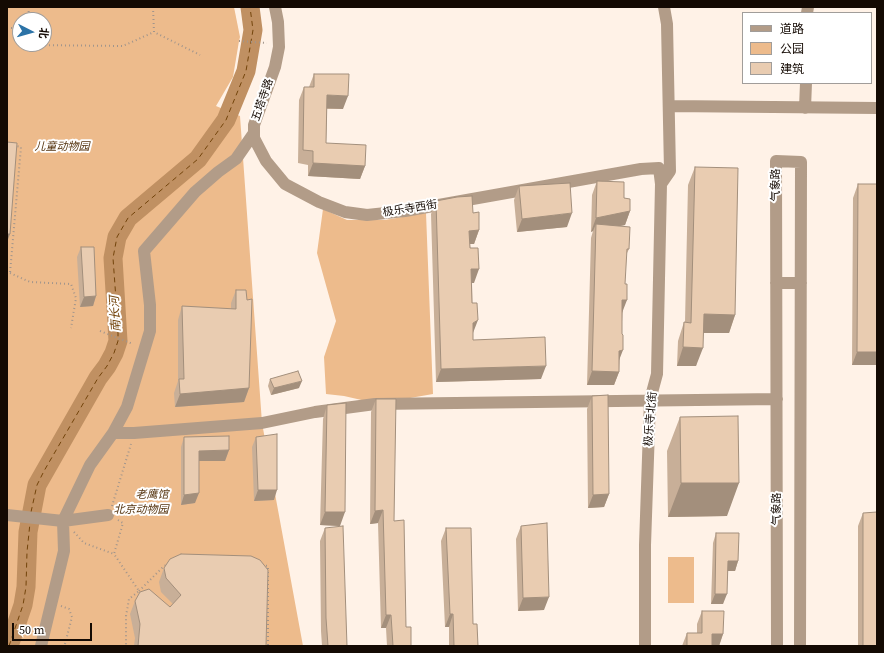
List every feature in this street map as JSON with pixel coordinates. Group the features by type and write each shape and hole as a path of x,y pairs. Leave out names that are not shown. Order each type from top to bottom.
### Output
{"street":[{"name":"五塔寺路","path":"275,7 278,22 279,44 274,67 254,125 254,138 266,161 285,184"},
{"path":"660,184 670,171 666,24 664,7"},
{"path":"805,108 806,84"},
{"path":"669,106 877,108"},
{"path":"41,646 64,551 63,521 90,465 113,433 127,408 150,331 150,305 144,251 194,192 236,159 254,133"},
{"name":"气象路","path":"777,646 776,161 801,162 800,646"},
{"name":"极乐寺北街","path":"644,646 645,545 650,400 656,374 660,184 659,168"},
{"name":"极乐寺西街","path":"285,184 319,202 345,212 367,215 405,211 641,169 659,168"},
{"path":"776,283 801,283"},
{"path":"113,433 134,433 262,423 315,412 375,404 777,399"},
{"path":"7,515 63,521 108,515"}],"path":[{"path":"153,7 154,32"},
{"path":"52,45 123,46 154,32"},
{"path":"154,32 200,55"},
{"path":"239,41 279,44"},
{"path":"14,146 21,147 8,273 30,282 71,284 76,298 71,328"},
{"path":"100,331 133,344"},
{"path":"114,554 123,523 108,515 115,498 134,433"},
{"path":"63,521 84,543 114,554 139,591"},
{"path":"126,646 126,616 129,599 164,566 170,564"},
{"path":"260,565 268,566 268,646"},
{"path":"52,602 69,609 72,617 65,646"}],"green space":[{"name":"北京动物园","path":"7,7 234,7 240,37 233,77 216,106 240,116 262,423 303,646 7,646"},
{"path":"323,209 347,220 385,220 426,213 433,394 410,398 366,401 326,394 324,357 336,321 317,253"},
{"path":"668,557 694,557 694,603 668,603"}],"building":[{"path":"314,74 349,74 348,96 327,95 326,143 366,145 365,166 313,163 313,151 303,150 304,87 314,87"},
{"path":"7,142 17,143 10,234 7,234"},
{"path":"695,167 738,168 735,315 704,314 703,348 683,347 684,322 691,323"},
{"path":"597,181 624,182 624,198 630,199 630,211 596,218"},
{"path":"570,183 572,213 522,219 519,186"},
{"path":"858,184 877,184 877,352 857,352"},
{"path":"472,196 473,213 479,212 479,230 469,231 470,248 478,248 479,269 471,269 472,303 477,303 478,320 473,323 473,340 545,337 546,366 441,369 436,201"},
{"path":"596,224 630,227 625,284 627,284 627,300 622,300 623,350 619,351 619,372 592,371"},
{"path":"81,247 94,247 96,296 84,297"},
{"path":"236,290 246,290 247,300 252,299 249,388 180,394 179,379 184,379 182,306 236,309"},
{"path":"298,371 302,381 274,388 270,379"},
{"path":"608,395 609,494 593,495 592,396"},
{"path":"376,399 396,399 394,521 404,520 406,627 411,627 411,646 393,646 391,615 386,615 383,510 375,511"},
{"path":"346,403 345,512 325,512 327,405"},
{"path":"738,416 739,483 681,483 680,417"},
{"path":"277,434 277,490 258,490 256,437"},
{"path":"229,436 229,450 199,451 199,493 184,495 184,437"},
{"path":"877,512 877,646 863,646 863,513"},
{"path":"547,523 549,597 523,598 521,526"},
{"path":"343,526 347,646 328,646 326,618 325,528"},
{"path":"446,528 471,528 473,624 477,624 478,646 454,646 453,614 450,614"},
{"path":"716,533 739,533 738,561 728,561 727,594 715,594"},
{"path":"181,554 251,556 260,560 268,570 266,646 138,646 140,624 135,601 140,592 149,589 170,607 181,595 166,578 164,568 170,559"},
{"path":"702,611 724,611 723,634 712,634 712,646 687,646 687,633 702,633"}],"waterway":[{"name":"南长河","path":"9,646 23,605 26,587 28,532 37,485 98,378 107,366 118,341 113,258 117,237 128,218 198,159 226,120 246,71 253,30 250,7"}],"ferry route":[{"path":"31,512 37,485 44,471 98,378 107,366 118,341 113,258 117,237 128,218 198,159 226,120 246,71 253,30 250,7"},
{"path":"9,646 23,605 26,587 30,523"}],"park label":[{"name":"儿童动物园","path":"62,147"},
{"name":"老鹰馆","path":"152,495"}]}
